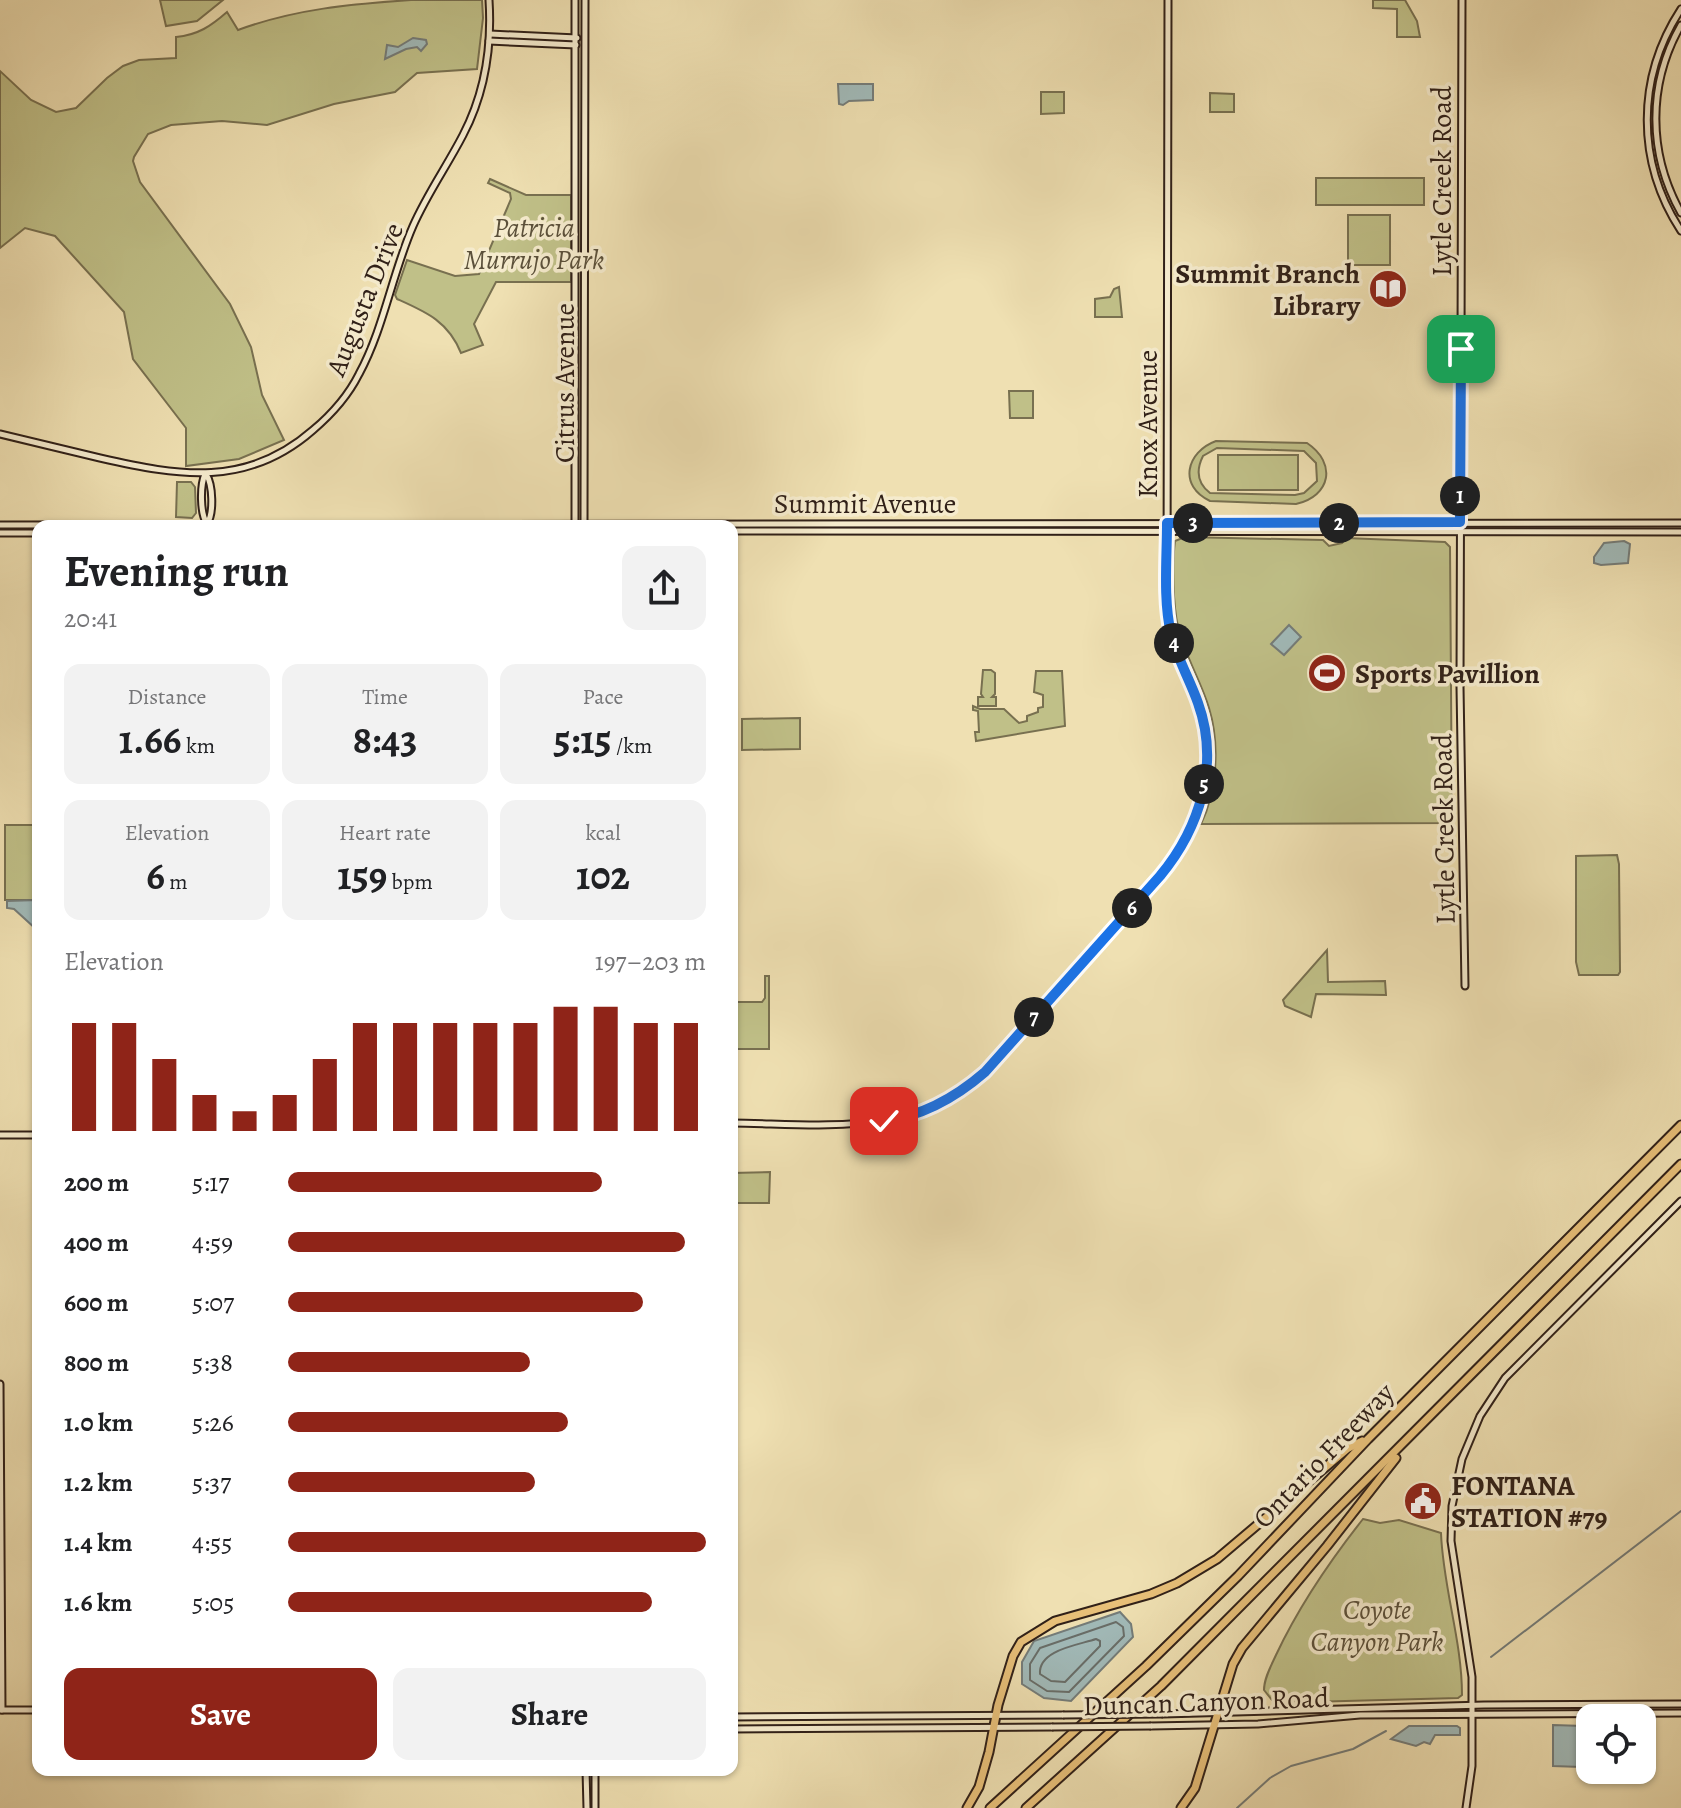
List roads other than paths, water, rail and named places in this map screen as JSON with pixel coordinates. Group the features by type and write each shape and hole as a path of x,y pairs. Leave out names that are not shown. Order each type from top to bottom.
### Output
{"highway":[{"name":"Ontario Freeway","path":"990,1808 1146,1666 1238,1576 1368,1439 1681,1125"},
{"name":"Ontario Freeway","path":"1026,1808 1161,1686 1681,1164"},
{"path":"1181,1808 1195,1788 1233,1664 1242,1648 1416,1432"},
{"path":"967,1808 979,1787 995,1715 1013,1656 1021,1642 1031,1633 1055,1621 1151,1594 1177,1583 1217,1559 1347,1449 1368,1439"}],"main road":[{"name":"Augusta Drive","path":"0,434 157,471 206,473 242,467 284,451 325,420 348,392 372,346 416,220 469,123 482,85 490,34 489,0"},
{"name":"Citrus Avenue","path":"575,0 575,520"},
{"name":"Citrus Avenue","path":"584,520 585,0"},
{"name":"Knox Avenue","path":"738,1123 884,1121 926,1110 950,1099 985,1072 1175,859 1199,809 1207,752 1202,713 1177,654 1168,621 1168,0"},
{"name":"Lytle Creek Road","path":"1462,0 1460,532 1465,986"},
{"path":"1681,9 1658,54 1646,113 1649,152 1656,183 1681,231"},
{"path":"1681,25 1666,56 1658,85 1655,127 1665,181 1681,213"},
{"path":"490,34 575,41"},
{"path":"489,41 585,41"},
{"path":"204,520 202,481 206,473"},
{"name":"Summit Avenue","path":"738,524 1681,523"},
{"name":"Summit Avenue","path":"0,525 32,525"},
{"name":"Summit Avenue","path":"738,531 1681,532"},
{"path":"0,533 32,533"},
{"path":"0,1135 32,1135"},
{"path":"1466,1808 1471,1783 1471,1659 1451,1541 1456,1485 1470,1437 1492,1396 1518,1363 1681,1201"},
{"path":"0,1384 1,1710 32,1710"},
{"name":"Duncan Canyon Road","path":"738,1717 1217,1714 1472,1705 1681,1704"},
{"name":"Duncan Canyon Road","path":"738,1729 1215,1725 1345,1716 1681,1713"},
{"path":"586,1776 587,1808"},
{"path":"595,1776 595,1808"}],"water":[{"path":"413,38 426,40 427,44 421,51 417,47 406,49 385,59 387,45 398,47"},
{"path":"838,84 873,84 873,100 839,104"},
{"path":"1624,541 1630,544 1628,563 1594,563 1594,557 1604,543"},
{"path":"1289,625 1301,637 1284,655 1271,644"},
{"path":"32,900 32,925 14,909 7,908 7,901"},
{"path":"1120,1612 1131,1624 1133,1637 1071,1701 1044,1698 1022,1684 1022,1662 1034,1641"},
{"path":"1553,1725 1576,1726 1576,1767 1553,1766"},
{"path":"1409,1726 1457,1726 1460,1735 1435,1735 1430,1744 1424,1742 1416,1746 1391,1739"}],"waterway":[{"path":"1491,1657 1681,1511"},
{"path":"1237,1808 1270,1778 1291,1766 1353,1749 1386,1731"}],"place":[{"name":"Summit Branch Library","path":"1388,289"},
{"name":"Sports Pavillion","path":"1327,673"},
{"name":"FONTANA STATION #79","path":"1423,1501"}],"park label":[{"name":"Patricia Murrujo Park","path":"534,243"},
{"name":"Coyote Canyon Park","path":"1377,1625"}]}
